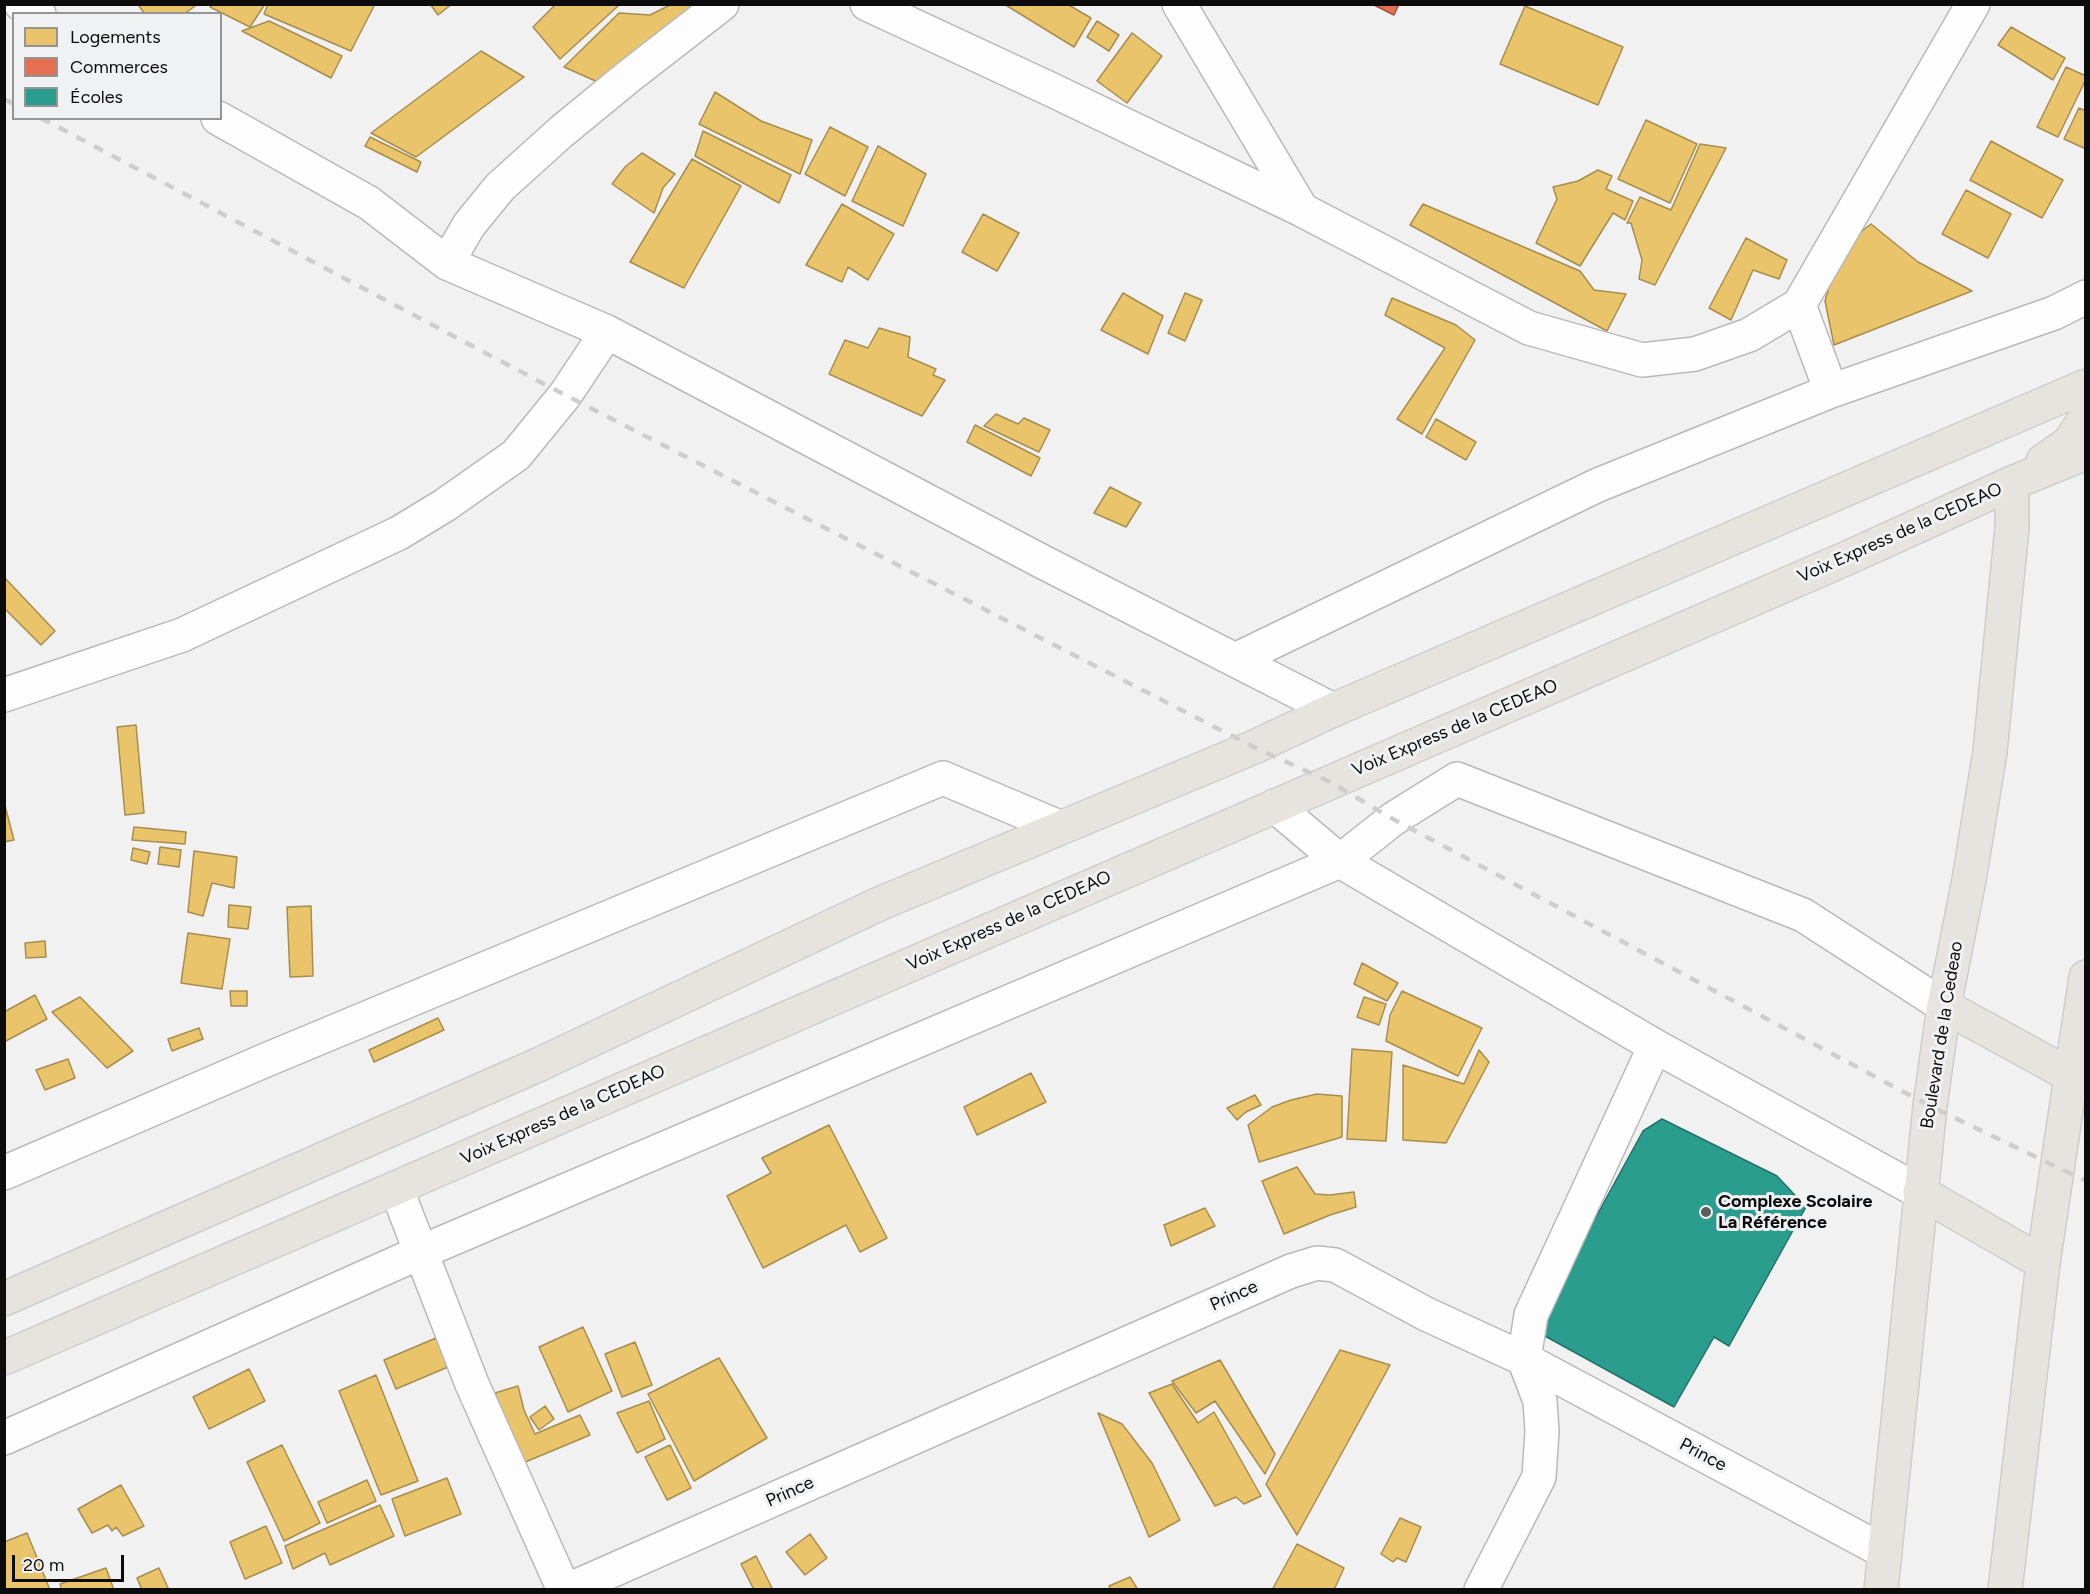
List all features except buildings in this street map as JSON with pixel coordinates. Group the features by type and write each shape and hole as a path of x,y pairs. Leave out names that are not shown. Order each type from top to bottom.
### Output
{"main road":[{"path":"10,1289 538,1065 879,904 1254,747 1333,710 2085,386"},
{"path":"2012,483 2069,443 2085,417"},
{"path":"2012,483 2085,453"},
{"name":"Voix Express de la CEDEAO","path":"4,1358 1845,559 2012,483"},
{"name":"Boulevard de la Cedeao","path":"1881,1590 1920,1192 1944,1006 1969,880 1990,752 2012,527 2012,483"},
{"path":"2005,1590 2043,1263 2078,1079 2085,977"},
{"path":"1944,1006 2078,1079"},
{"path":"1920,1192 2043,1263"}],"street":[{"path":"21,4 35,12"},
{"path":"447,263 469,225 500,187 569,125 722,4"},
{"path":"867,4 1302,210 1529,328 1642,360 1695,354 1739,339 1799,305 1973,4"},
{"path":"1179,4 1302,210"},
{"path":"222,120 369,203 447,263 607,333 1030,555 1333,710"},
{"path":"1235,660 1598,485 1831,391 2054,313 2085,297"},
{"path":"1799,305 1831,391"},
{"path":"4,695 182,635 399,533 445,505 516,455 566,395 607,333"},
{"path":"4,1173 289,1050 943,778 1059,827"},
{"path":"4,1438 421,1252 1340,861 1393,819 1456,778 1803,915 1944,1006"},
{"path":"1275,806 1340,861 1655,1046 1920,1192"},
{"path":"1481,1590 1539,1478 1542,1431 1540,1401 1524,1359 1531,1315 1655,1046"},
{"path":"396,1188 472,1384 566,1590"},
{"name":"Prince","path":"566,1590 1291,1271 1317,1263 1335,1265 1426,1314 1524,1359 1885,1552"}],"railway":[{"path":"4,99 12,103"},
{"path":"45,120 565,395 1254,747 1330,782 1393,819 1930,1106 2086,1181"}],"place":[{"name":"Complexe Scolaire La Référence","path":"1706,1212"}]}
